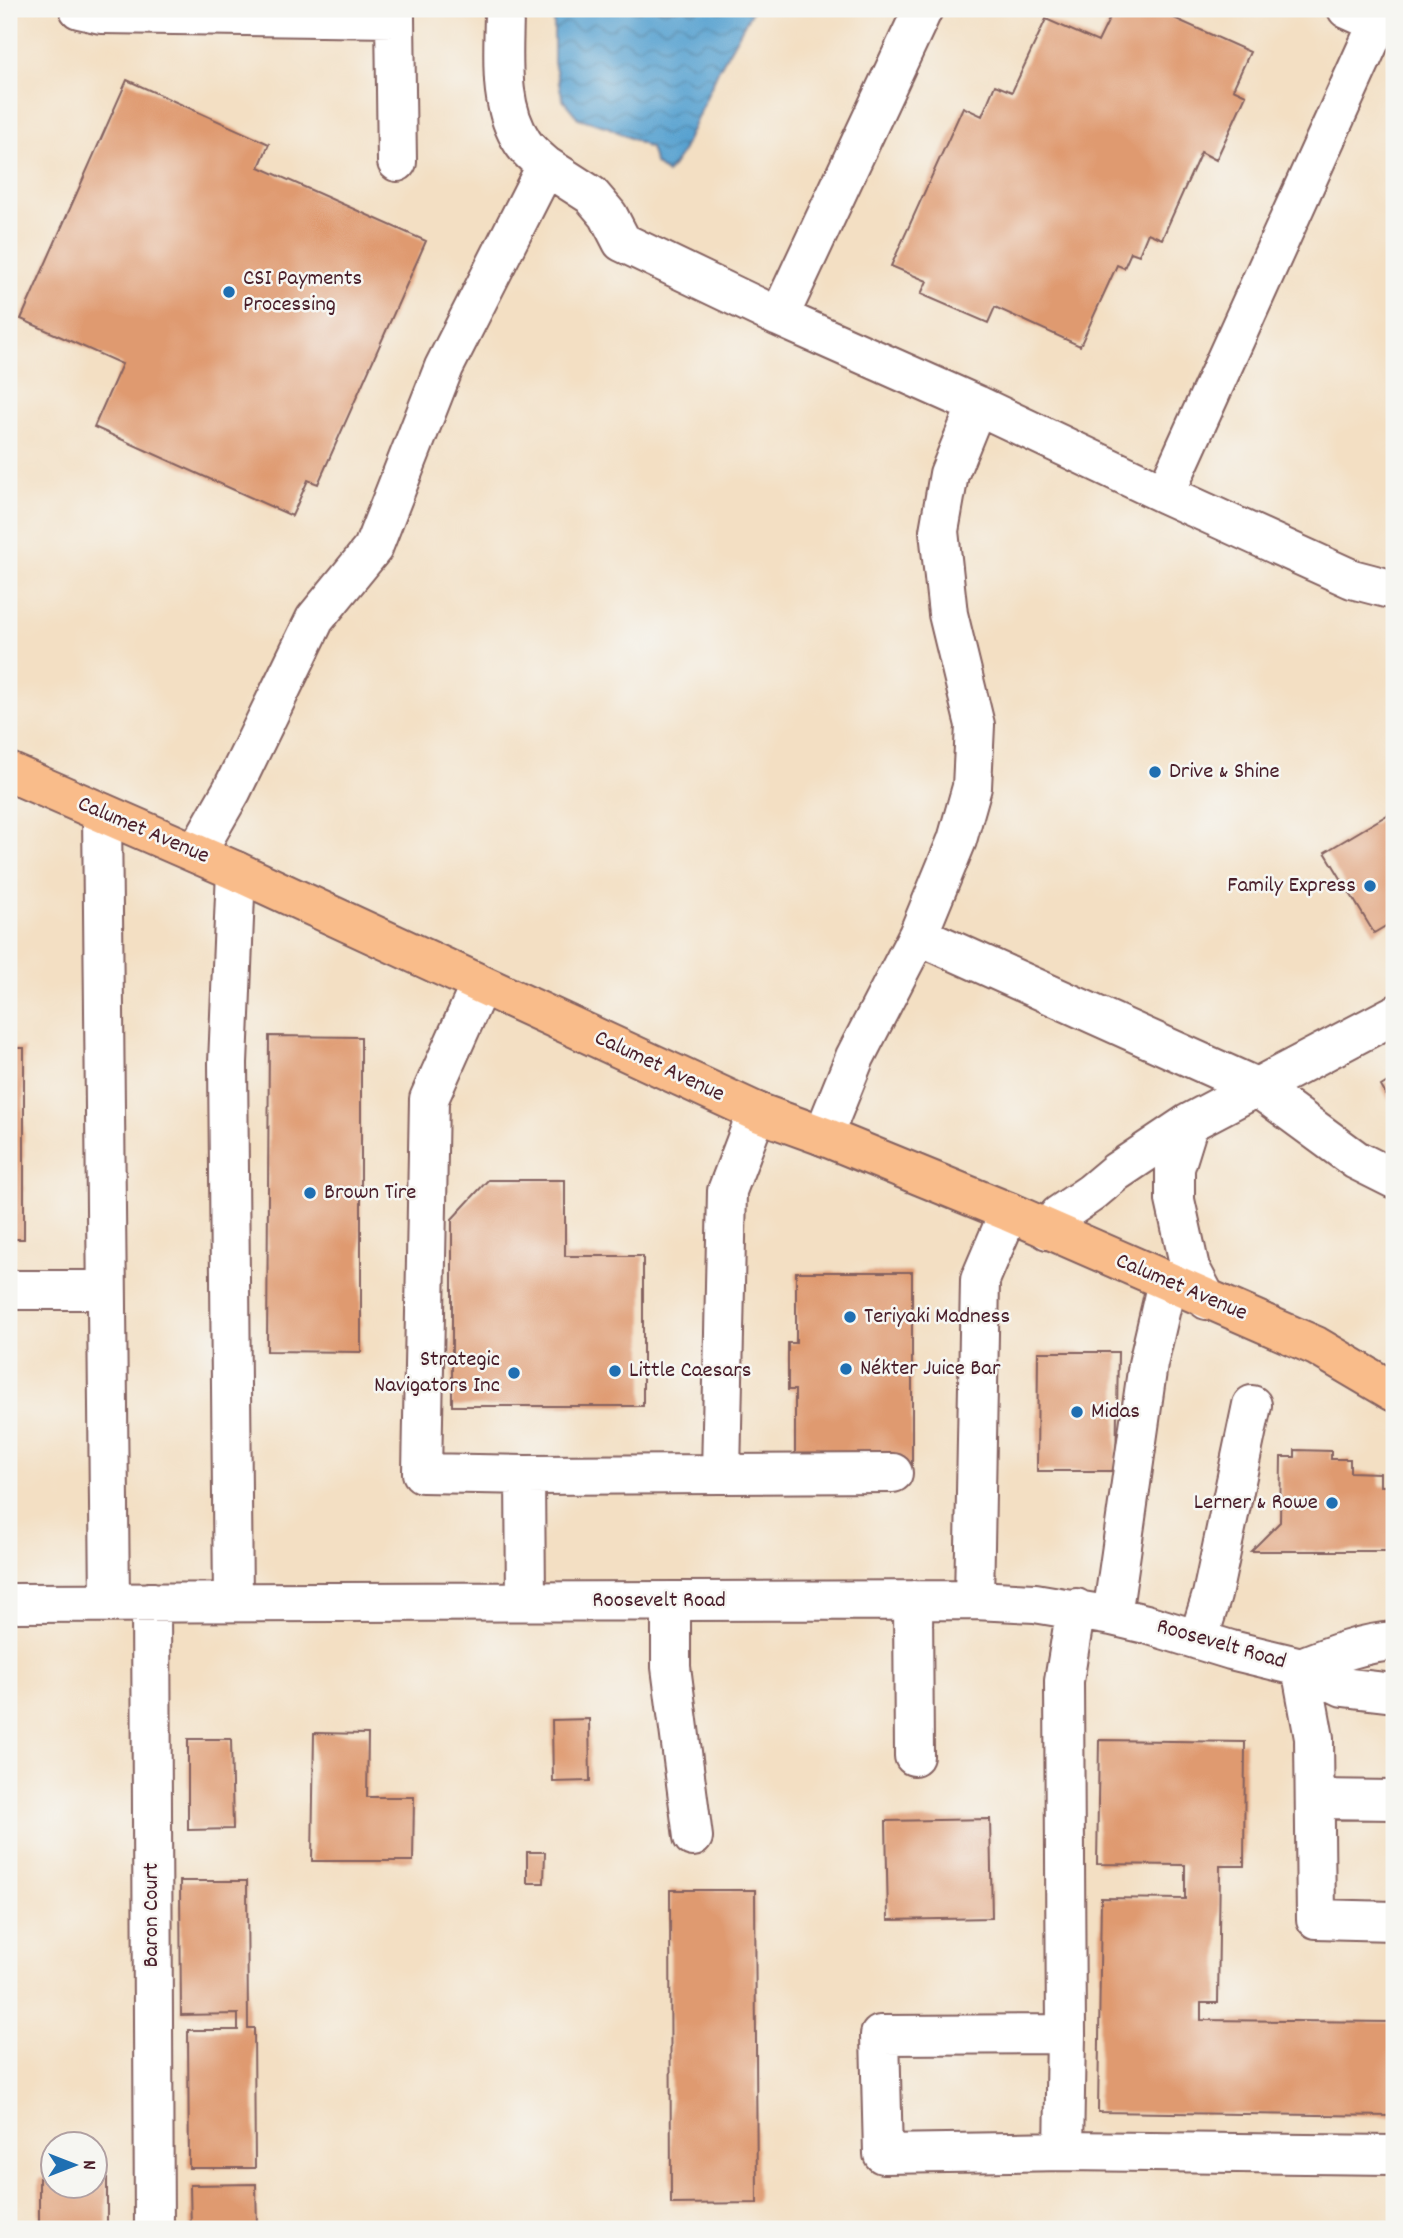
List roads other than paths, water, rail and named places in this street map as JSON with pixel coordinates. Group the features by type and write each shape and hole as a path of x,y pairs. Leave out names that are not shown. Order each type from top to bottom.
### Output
{"main road":[{"name":"Calumet Avenue","path":"9,772 236,871 757,1112 1009,1212 1316,1346 1394,1392"},
{"name":"Calumet Avenue","path":"1316,1346 1394,1362"}],"street":[{"path":"79,9 101,14 395,13 397,162"},
{"path":"504,9 505,90 510,115 524,144 546,166 591,195 608,215 622,242 779,317 977,405 1352,579 1394,590"},
{"path":"779,317 923,9"},
{"path":"1165,494 1378,23 1347,9"},
{"path":"196,853 232,790 315,620 373,548 444,367 546,166"},
{"path":"822,1136 855,1057 918,935 957,841 972,787 975,725 948,614 939,531 949,474 977,405"},
{"path":"102,813 110,1602"},
{"path":"233,1602 228,1063 236,871"},
{"path":"918,935 1258,1088 1356,1160 1394,1179"},
{"path":"480,985 429,1099 422,1473 892,1473"},
{"path":"1048,1230 1059,1215 1116,1172 1189,1123 1394,1015"},
{"path":"721,1474 727,1191 757,1112"},
{"path":"1189,1123 1175,1168 1175,1200 1190,1268 1207,1300"},
{"path":"974,1600 980,1280 1009,1212"},
{"path":"1064,2151 1064,1681 1094,1612 1167,1282"},
{"path":"9,1290 106,1290"},
{"path":"1198,1640 1212,1595 1252,1405"},
{"path":"525,1475 526,1601"},
{"path":"913,1600 914,1756"},
{"name":"Roosevelt Road","path":"9,1603 913,1600 1035,1603 1094,1612 1146,1624 1253,1656 1301,1667 1343,1686 1394,1693"},
{"path":"671,1601 671,1667 693,1838"},
{"name":"Baron Court","path":"151,1602 154,2229"},
{"name":"Roosevelt Road","path":"1301,1667 1354,1648 1376,1642 1394,1641"},
{"path":"1301,1667 1314,1738 1316,1919 1394,1921"},
{"path":"1316,1798 1394,1800"},
{"path":"1066,2034 880,2035 883,2154 1064,2151 1394,2155"}],"water":[{"path":"554,9 753,9 718,71 681,154 667,174 655,164 650,148 608,127 578,118 563,100 554,63"}],"place":[{"name":"CSI Payments Processing","path":"229,292"},
{"name":"Drive & Shine","path":"1155,772"},
{"name":"Family Express","path":"1370,886"},
{"name":"Brown Tire","path":"310,1193"},
{"name":"Teriyaki Madness","path":"850,1317"},
{"name":"Nékter Juice Bar","path":"846,1369"},
{"name":"Little Caesars","path":"615,1371"},
{"name":"Strategic Navigators Inc","path":"514,1373"},
{"name":"Midas","path":"1077,1412"},
{"name":"Lerner & Rowe","path":"1332,1503"}]}
